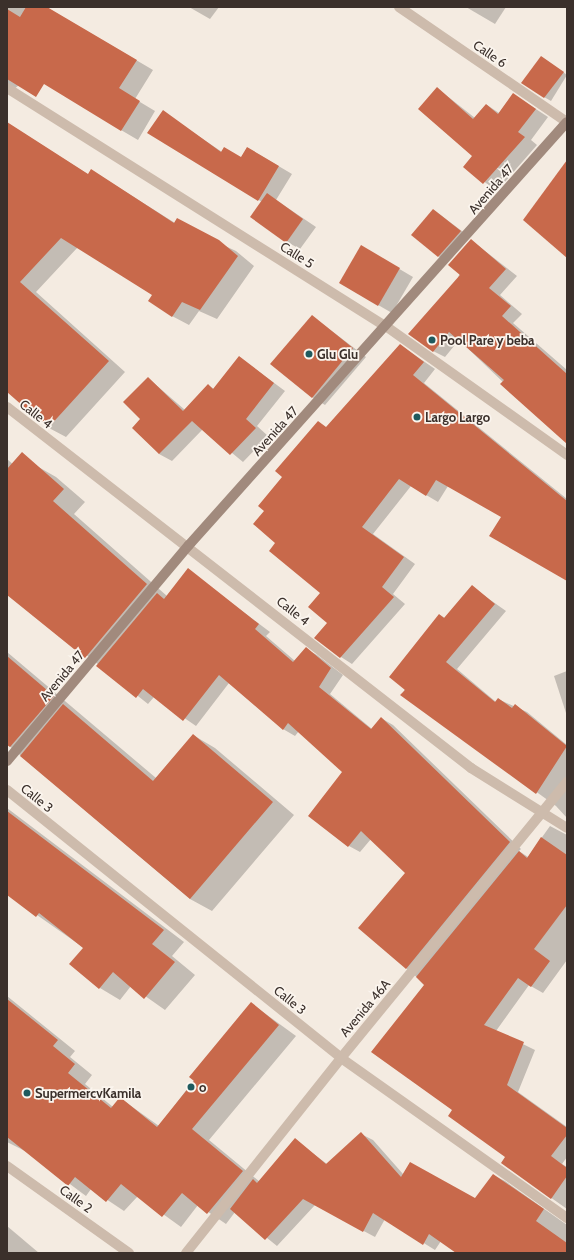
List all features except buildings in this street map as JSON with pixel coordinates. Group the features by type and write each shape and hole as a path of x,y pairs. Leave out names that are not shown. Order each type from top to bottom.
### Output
{"street":[{"name":"Calle 6","path":"398,7 567,122"},
{"name":"Calle 5","path":"7,88 387,327 567,455"},
{"name":"Avenida 47","path":"7,761 189,545 387,327 567,122"},
{"name":"Calle 4","path":"7,407 189,545 471,768 567,828"},
{"name":"Avenida 46A","path":"186,1253 341,1058 544,814 567,782"},
{"name":"Calle 3","path":"7,790 341,1058 567,1218"},
{"name":"Calle 2","path":"7,1166 129,1253"}],"place":[{"name":"Pool Pare y beba","path":"432,340"},
{"name":"Glu Glu","path":"309,354"},
{"name":"Largo Largo","path":"417,417"},
{"name":"o","path":"191,1087"},
{"name":"SupermercvKamila","path":"27,1093"}]}
